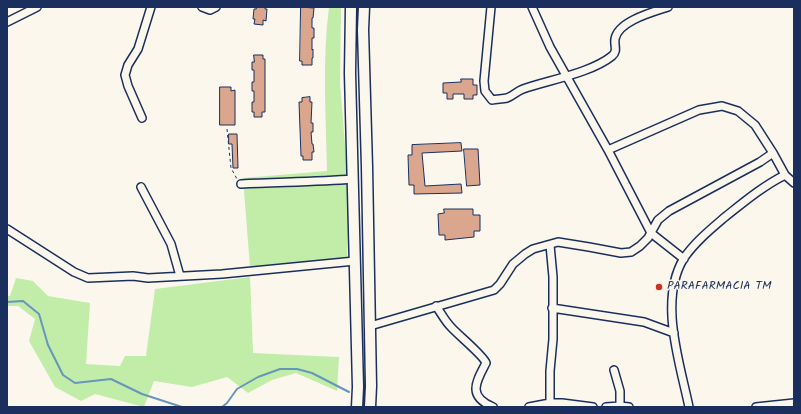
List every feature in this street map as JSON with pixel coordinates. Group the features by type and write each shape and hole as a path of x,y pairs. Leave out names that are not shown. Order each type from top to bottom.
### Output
{"highway":[{"path":"351,7 350,73 354,179 358,387 357,407"},
{"path":"364,7 363,30 370,326 370,407"}],"street":[{"path":"7,22 37,7"},
{"path":"142,118 128,86 125,75 128,65 138,49 151,7"},
{"path":"202,7 210,10 216,7"},
{"path":"491,7 484,80 485,91 492,100 508,98 522,89 567,76 602,63 613,55 616,49 615,39 620,30 635,19 668,7"},
{"path":"532,7 550,47 608,150 651,233 684,259"},
{"path":"608,150 699,110 722,106 738,110 755,125 785,175 794,184"},
{"path":"370,326 494,290 500,284 513,264 533,249 558,242 589,246 621,253 631,252 640,246 651,233 658,220 669,211 706,192 773,153"},
{"path":"690,407 674,333 671,306 674,284 684,259 696,244 721,220 767,184 785,175"},
{"path":"241,184 297,181 319,182 354,179"},
{"path":"141,187 171,244 180,276"},
{"path":"7,229 56,262 88,278 129,276 148,278 222,274 355,261"},
{"path":"550,245 553,277 553,339 550,371 550,403"},
{"path":"436,306 450,326 485,359 486,363 475,385 477,394 483,401 493,407"},
{"path":"552,308 644,322 674,333"},
{"path":"614,370 620,391 620,406"},
{"path":"529,407 550,403 594,407"},
{"path":"756,407 794,403"},
{"path":"606,407 629,407"}],"path":[{"path":"227,129 231,168 241,184"}],"green space":[{"path":"329,7 341,7 340,83 349,194 347,258 250,267 243,178 327,171 325,68"},
{"path":"250,277 253,353 339,357 337,391 296,373 272,380 248,393 227,377 192,387 154,381 144,407 95,394 81,401 55,387 29,341 35,319 18,306 7,306 7,296 10,296 16,278 33,281 48,296 90,303 86,364 120,366 125,356 146,356 155,289"}],"building":[{"path":"256,7 265,7 265,9 267,9 266,21 263,20 263,25 254,24 254,9 256,9"},
{"path":"301,7 314,8 312,18 314,38 312,38 312,65 302,65 302,61 300,61"},
{"path":"254,55 263,55 263,59 265,59 265,112 262,112 262,117 254,117 254,112 252,112 252,102 254,102 252,82 254,82 254,70 252,70 252,62 254,62"},
{"path":"461,79 473,79 473,85 477,85 477,95 473,95 473,99 464,99 464,94 453,94 453,99 447,99 447,93 443,93 443,83 461,82"},
{"path":"220,87 231,87 231,91 235,90 235,125 220,125"},
{"path":"310,97 310,102 312,102 311,123 313,123 313,132 311,132 314,152 312,152 312,160 303,160 303,156 301,156 299,102 302,102 302,98"},
{"path":"229,134 237,134 238,168 233,168 232,144 229,144"},
{"path":"461,143 462,151 422,153 425,186 461,184 462,193 414,194 414,185 409,185 408,155 412,155 412,145"},
{"path":"464,149 478,149 480,185 467,186"},
{"path":"444,209 473,209 473,215 480,215 480,231 474,231 474,237 445,240 445,235 439,235 438,214 444,213"}],"waterway":[{"path":"7,302 23,301 39,314 48,345 63,375 75,383 111,379 142,394 182,407"},
{"path":"222,407 227,403 237,389 258,377 280,369 297,369 312,373 349,392"}],"place":[{"name":"PARAFARMACIA TM","path":"659,287"}]}
